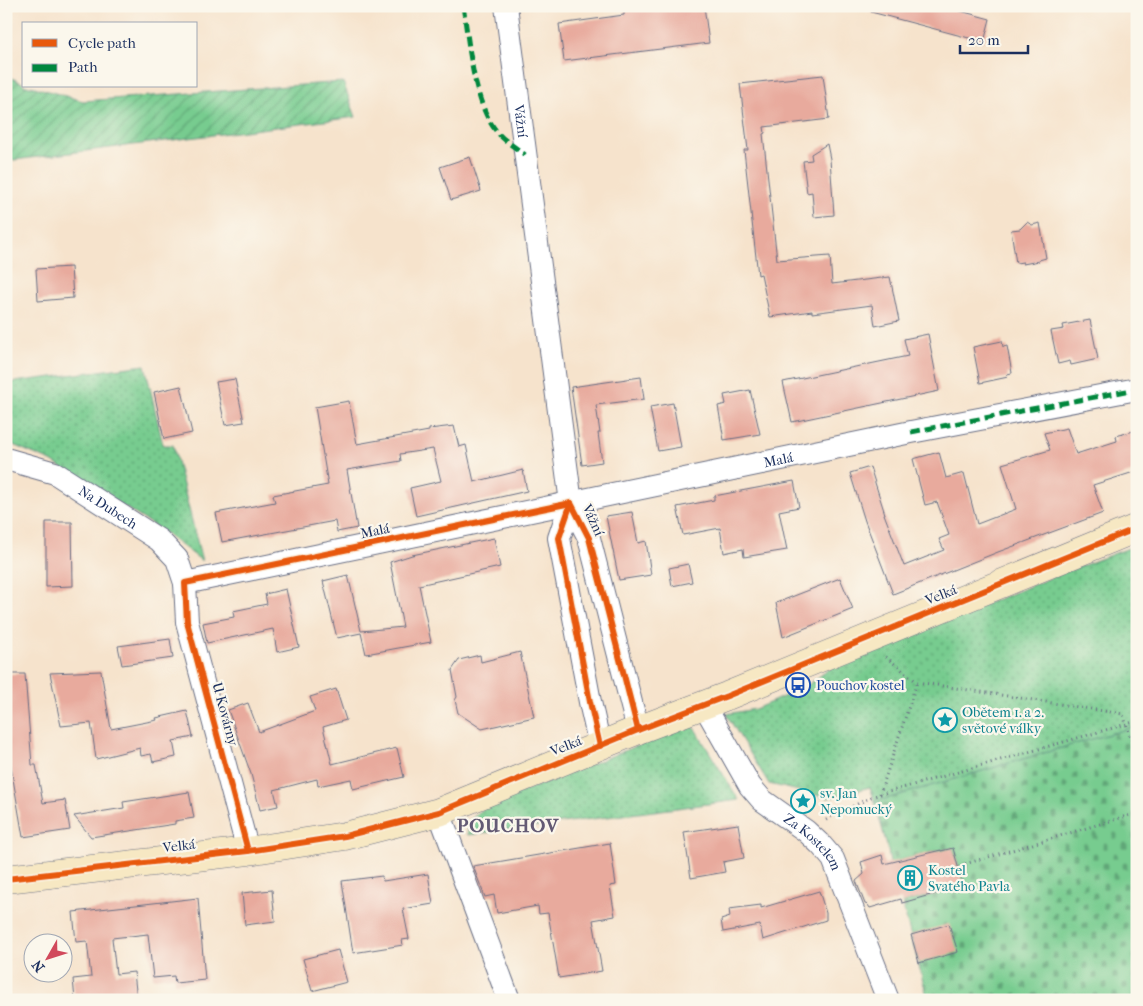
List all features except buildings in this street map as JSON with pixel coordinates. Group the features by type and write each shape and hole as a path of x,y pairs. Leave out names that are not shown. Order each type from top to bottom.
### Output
{"street":[{"name":"Vážní","path":"506,6 571,503 590,538 638,730"},
{"name":"Malá","path":"185,583 911,432 1137,389"},
{"name":"Na Dubech","path":"6,459 54,473 159,540 176,559 185,583"},
{"name":"Vážní","path":"571,503 559,538 600,746"},
{"name":"Velká","path":"6,879 248,851 345,836 440,812 1137,528"},
{"name":"U Kovárny","path":"185,583 187,622 248,851"},
{"name":"Za Kostelem","path":"704,705 750,786 762,800 806,831 832,859 888,1000"},
{"path":"440,812 509,1000"}],"path":[{"path":"863,640 917,682 1123,714 1137,758"},
{"path":"880,794 917,682"},
{"path":"806,831 880,794 1137,721"},
{"path":"965,864 1137,813"}],"green space":[{"path":"6,75 22,83 22,88 38,88 83,101 343,82 356,117 6,161"},
{"path":"145,365 163,445 173,445 202,561 164,532 51,461 6,442 6,383"},
{"path":"1137,545 1137,726 875,802 870,787 829,798 769,784 726,714 755,709 804,688 833,666 1055,576"},
{"path":"692,724 739,800 468,835 468,822 486,806"},
{"path":"1137,726 1137,1000 928,1000 902,903 951,890 951,888 963,884 953,848 890,863 875,802"}],"marked path":[{"path":"463,6 473,72 483,106 490,121 501,136 525,155"},
{"path":"911,432 1137,389"}],"cycle path":[{"path":"571,503 559,538 600,746"},
{"path":"571,503 589,538 638,730"},
{"path":"248,851 187,622 185,583 571,503"},
{"path":"6,879 248,851 345,836 439,812 1137,528"}],"place":[{"name":"Pouchov kostel","path":"798,685"},
{"name":"Obětem 1. a 2. světové války","path":"945,720"},
{"name":"sv. Jan Nepomucký","path":"803,801"},
{"name":"Kostel Svatého Pavla","path":"910,878"}],"district":[{"name":"POUCHOV","path":"508,826"}]}
